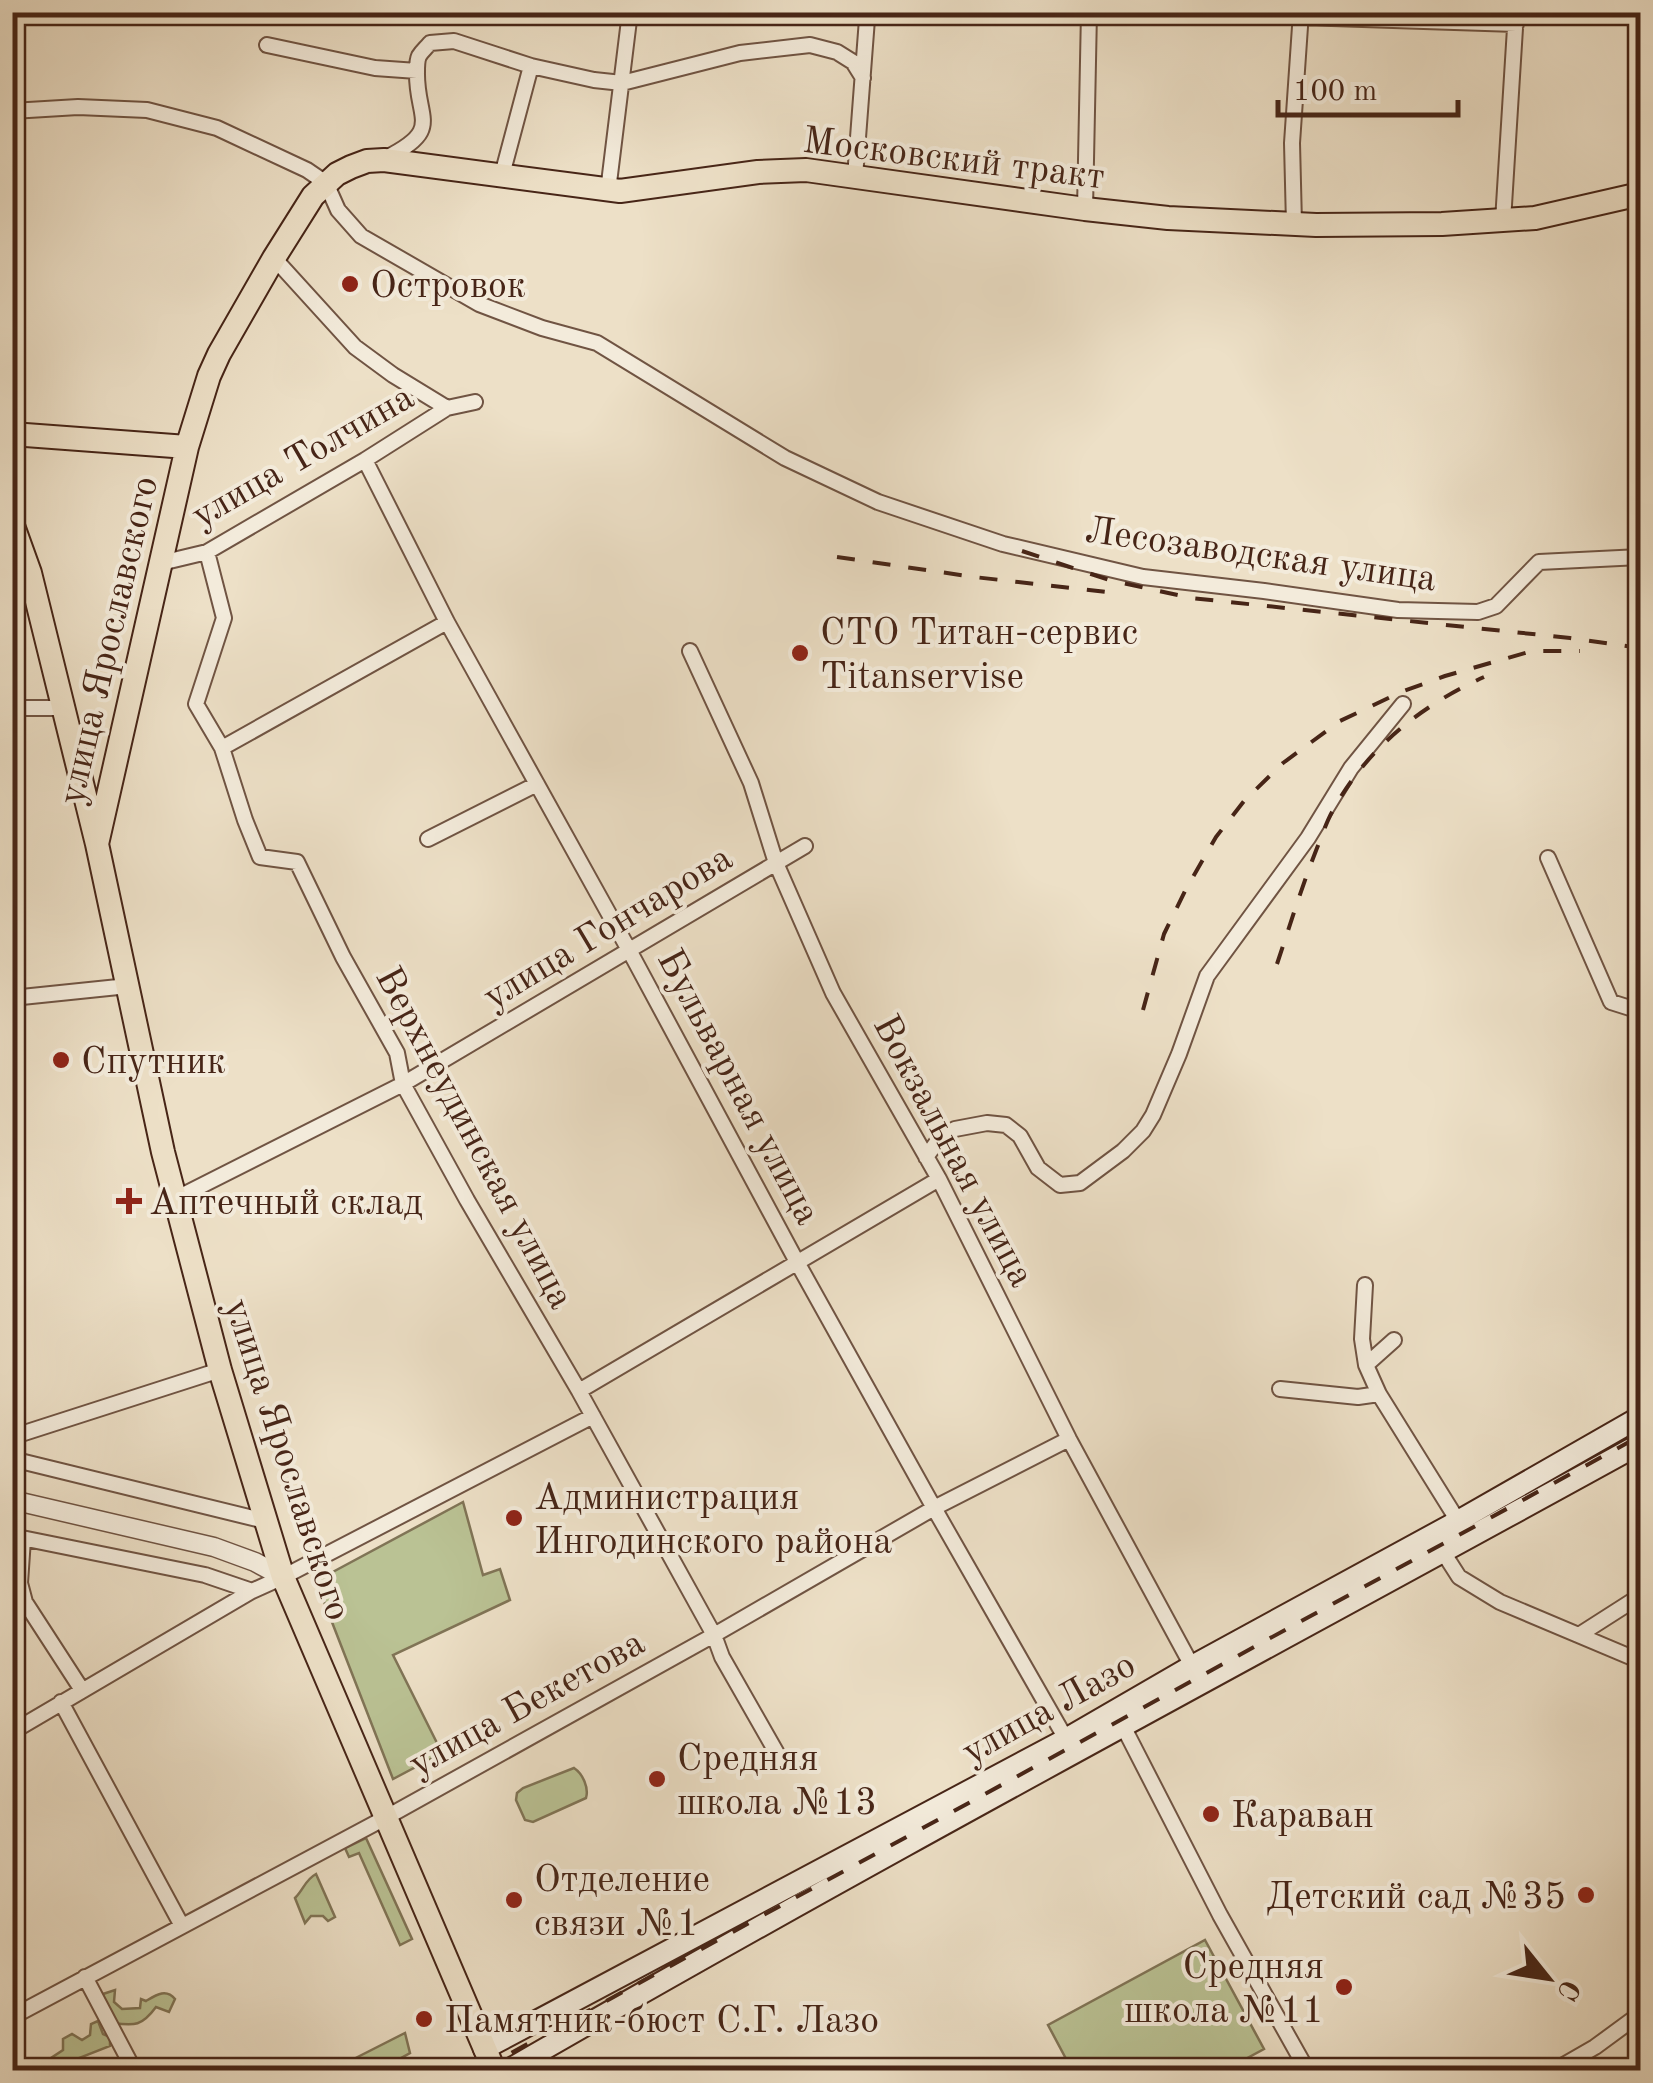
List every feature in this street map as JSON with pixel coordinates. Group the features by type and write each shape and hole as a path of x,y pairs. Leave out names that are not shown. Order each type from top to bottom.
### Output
{"main road":[{"name":"Московский тракт","path":"187,447 219,354 274,258 314,196 351,167 367,161 502,174 620,192 758,172 806,170 1085,209 1168,218 1294,224 1442,224 1535,218 1640,194"},
{"name":"улица Ярославского","path":"12,434 187,447 97,844"},
{"name":"улица Ярославского","path":"12,522 21,575 64,708 97,844 175,1200 265,1521 283,1578 489,2060"},
{"name":"улица Лазо","path":"489,2060 1640,1418"},
{"name":"улица Лазо","path":"508,2070 1122,1726 1640,1444"}],"street":[{"path":"608,190 630,12"},
{"path":"1085,209 1089,12"},
{"path":"1294,224 1292,143 1301,15 1516,18 1503,220"},
{"path":"854,177 868,19"},
{"path":"384,160 422,132 418,58 430,44 454,41 531,66 622,82 740,53 810,45 837,52 854,62 862,78"},
{"path":"267,45 375,68 417,71"},
{"path":"502,174 531,66"},
{"name":"Лесозаводская улица","path":"12,110 147,110 217,128 307,170 326,184 338,210 361,236 478,304 598,344 786,458 878,502 1002,544 1143,577 1398,610 1478,612 1496,606 1538,562 1640,557"},
{"path":"274,258 355,347 448,408"},
{"name":"улица Толчина","path":"162,563 207,552 448,408 475,402"},
{"name":"Бульварная улица","path":"365,460 448,622 798,1262 1066,1739"},
{"name":"Верхнеудинская улица","path":"207,552 224,618 196,704 222,748 260,857 297,862 343,957 397,1053 403,1084 593,1416 779,1757"},
{"path":"222,748 448,622"},
{"name":"Вокзальная улица","path":"690,651 752,783 776,863 833,993 938,1179 1068,1439 1192,1666"},
{"path":"926,1157 937,1142 955,1129 987,1123 1006,1124 1020,1136 1038,1168 1060,1185 1080,1183 1123,1152 1153,1115 1208,976 1308,838 1351,768 1403,704"},
{"path":"12,708 64,708"},
{"path":"428,839 538,784"},
{"name":"улица Гончарова","path":"175,1200 403,1084 805,846"},
{"path":"1548,858 1612,1002 1630,1008 1640,1004"},
{"path":"12,998 128,986"},
{"path":"579,1391 938,1179"},
{"path":"1365,1285 1362,1340 1366,1365 1378,1394 1458,1521"},
{"path":"1366,1365 1394,1340"},
{"path":"12,1440 220,1370"},
{"path":"1280,1389 1358,1397 1378,1394"},
{"path":"12,1732 252,1591 593,1416"},
{"name":"улица Бекетова","path":"12,2016 384,1818 934,1508 1068,1439"},
{"path":"12,1459 265,1521"},
{"path":"12,1500 214,1546 283,1578"},
{"path":"82,1690 25,1602 18,1537 204,1575 252,1591"},
{"path":"1443,1552 1460,1578 1500,1602 1640,1660"},
{"path":"1579,1635 1640,1596"},
{"path":"62,1702 182,1926"},
{"path":"1122,1726 1307,2070"},
{"path":"84,1977 134,2070"},
{"path":"1555,2070 1640,2014"}],"green space":[{"path":"463,1502 483,1575 500,1569 510,1600 393,1655 442,1753 393,1779 316,1581"},
{"path":"574,1768 584,1782 586,1798 533,1822 525,1820 517,1793"},
{"path":"366,1838 412,1939 400,1945 359,1853 349,1857 345,1848"},
{"path":"316,1874 335,1917 328,1921 323,1916 311,1916 305,1923 295,1898"},
{"path":"1205,1940 1264,2049 1225,2070 1072,2070 1048,2025"},
{"path":"115,1990 114,2002 122,2009 140,2008 141,1999 146,2001 161,1994 175,1999 169,2012 156,2007 137,2023 113,2023 103,2011 103,1994"},
{"path":"98,2021 103,2034 110,2037 110,2046 54,2068 48,2065 48,2060 63,2050 63,2039 72,2034 82,2040 90,2035 91,2024"},
{"path":"405,2033 410,2053 379,2070 332,2070"}],"railway":[{"path":"1022,551 1109,580 1191,598 1640,648"},
{"path":"837,557 1116,593"},
{"path":"1143,1010 1164,934 1186,889 1216,837 1244,801 1283,763 1340,721 1401,692 1532,651 1580,651"},
{"path":"1277,964 1324,830 1361,768 1417,716 1484,677"},
{"path":"480,2070 1640,1436"}],"place":[{"name":"Островок","path":"350,284"},
{"name":"СТО Титан-сервис Titanservise","path":"800,653"},
{"name":"Спутник","path":"61,1060"},
{"name":"Аптечный склад","path":"129,1201"},
{"name":"Администрация Ингодинского района","path":"514,1518"},
{"name":"Средняя школа №13","path":"657,1779"},
{"name":"Караван","path":"1211,1814"},
{"name":"Детский сад №35","path":"1586,1895"},
{"name":"Отделение связи №1","path":"514,1900"},
{"name":"Средняя школа №11","path":"1344,1987"},
{"name":"Памятник-бюст С.Г. Лазо","path":"424,2019"}]}
